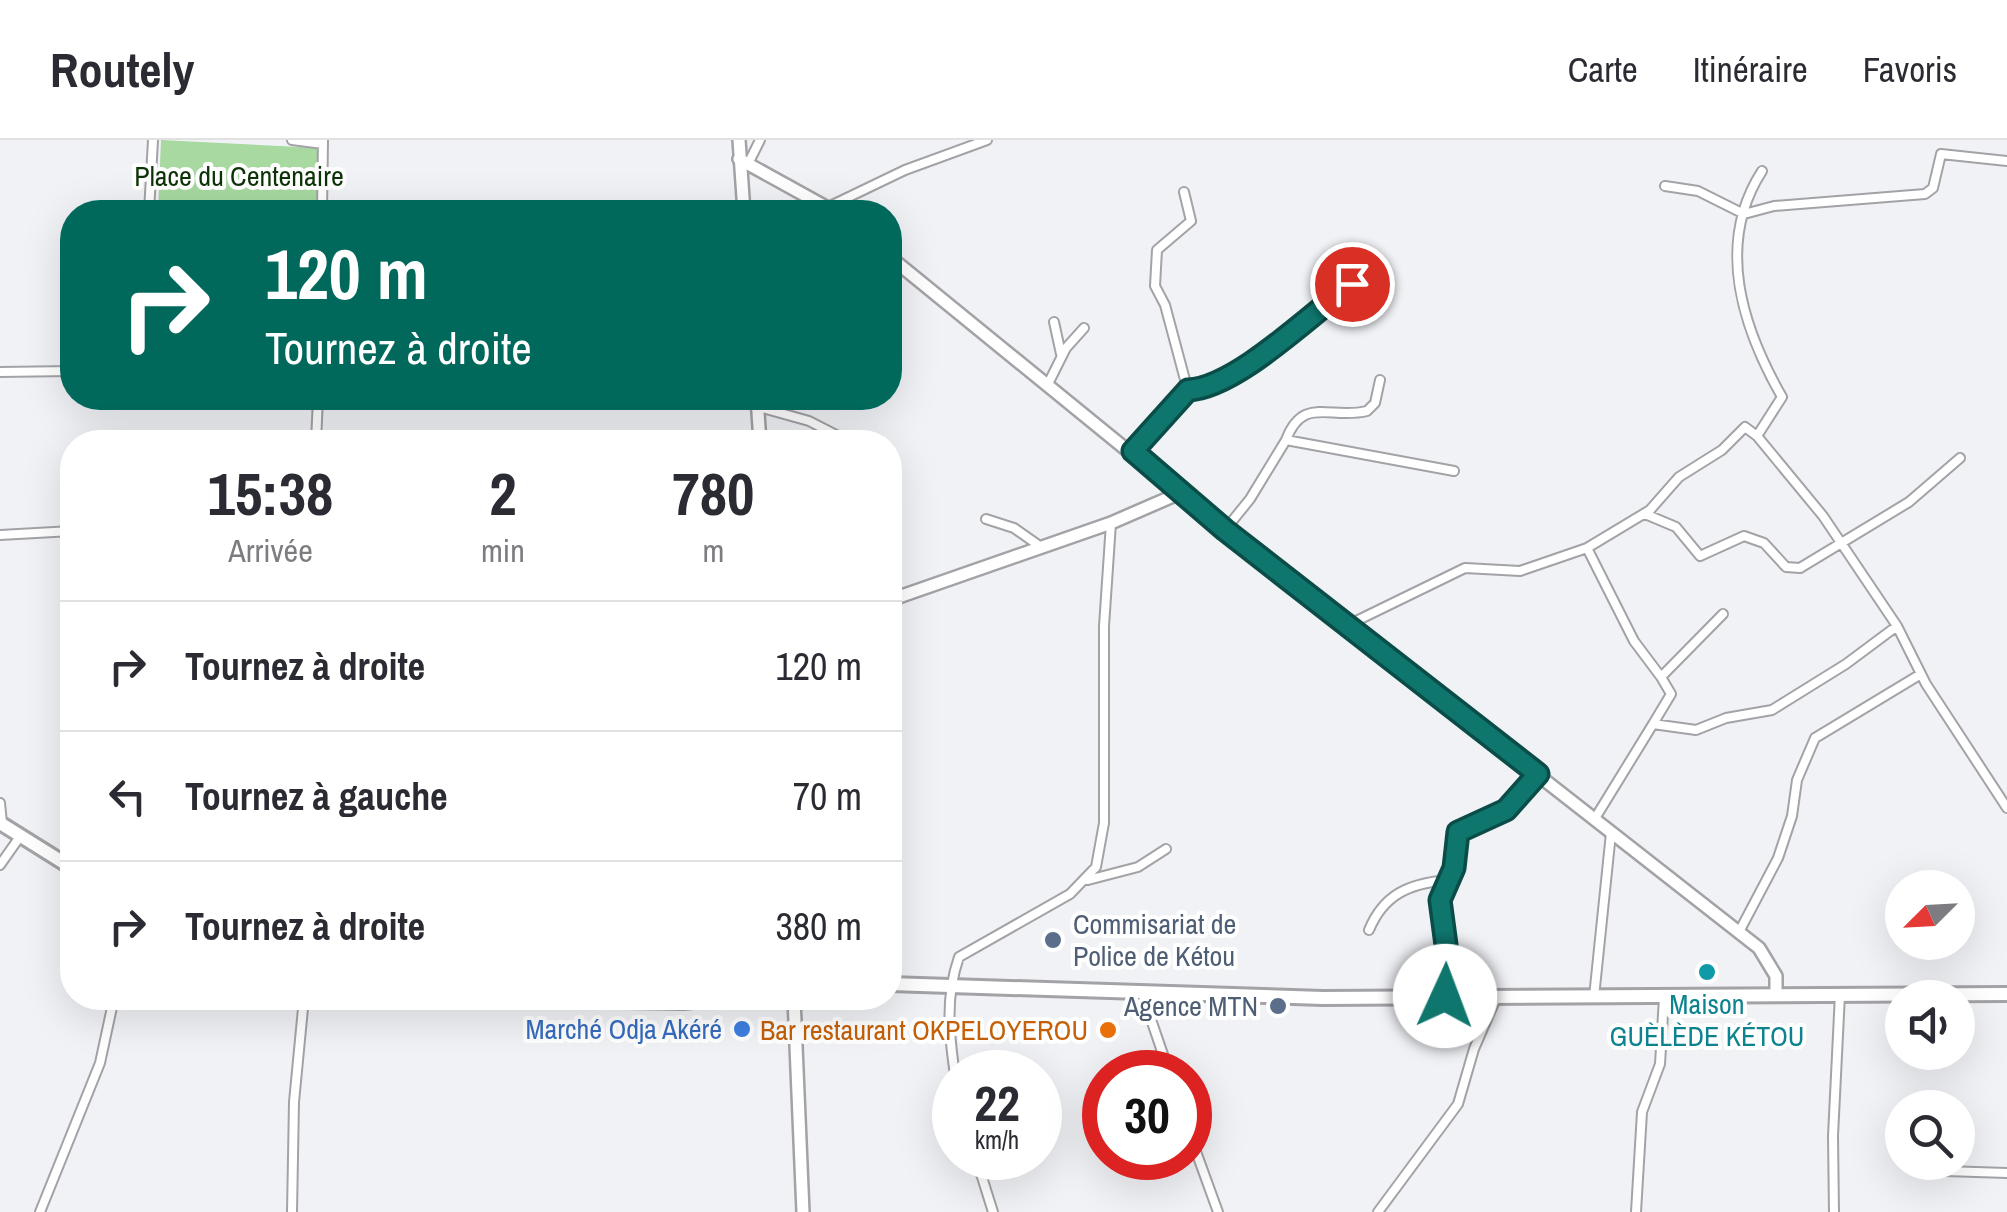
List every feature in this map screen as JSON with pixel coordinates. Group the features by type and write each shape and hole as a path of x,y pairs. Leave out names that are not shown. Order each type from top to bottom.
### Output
{"main road":[{"path":"1,824 60,861"},
{"path":"902,984 950,982 1142,993 1664,998 2007,993"}],"street":[{"path":"150,200 153,140"},
{"path":"292,140 323,142 322,200"},
{"path":"738,140 744,161 744,200"},
{"path":"744,161 760,140"},
{"path":"850,200 905,170 987,140"},
{"path":"1665,186 1698,191 1744,214 1774,206 1925,194 1932,188 1944,140"},
{"path":"1941,154 2007,161"},
{"path":"744,161 813,200"},
{"path":"1757,436 1782,397 1760,359 1740,295 1736,246 1749,191 1762,171"},
{"path":"1184,192 1191,221 1157,250 1154,271 1188,390"},
{"path":"902,267 1133,451 1225,530 1350,624 1738,932 1770,963 1776,994"},
{"path":"1133,451 1188,390 1205,390 1232,374 1352,284 1378,273"},
{"path":"1054,322 1061,359"},
{"path":"1048,384 1084,328"},
{"path":"0,372 60,371"},
{"path":"1225,530 1250,500 1294,420 1307,412 1367,411 1375,404 1380,380"},
{"path":"778,410 825,430"},
{"path":"1350,624 1465,568 1520,571 1586,548 1645,514 1679,478 1722,450 1744,427 1757,436 1811,500 1897,626 1921,674 2007,808"},
{"path":"1286,440 1454,471"},
{"path":"1645,514 1676,527 1700,556 1744,536 1764,543 1793,568 1909,502 1960,458"},
{"path":"902,596 1111,523 1180,493"},
{"path":"986,519 1014,528 1041,548"},
{"path":"1088,880 1096,867 1104,823 1104,626 1111,523"},
{"path":"0,535 60,532"},
{"path":"1586,548 1634,641 1671,694 1594,820"},
{"path":"1661,676 1724,614"},
{"path":"1653,724 1696,730 1716,721 1772,710 1846,664 1897,626"},
{"path":"1738,932 1778,858 1792,816 1797,780 1815,738 1921,674"},
{"path":"1445,996 1446,945 1440,900 1454,868 1458,832 1506,810 1538,774"},
{"path":"0,803 1,824"},
{"path":"1594,997 1610,833"},
{"path":"0,864 19,838"},
{"path":"951,1050 950,982 959,956 1014,928 1088,880 1138,867 1166,848"},
{"path":"1369,930 1384,901 1400,891 1446,880"},
{"path":"1142,993 1161,1050"},
{"path":"1834,1212 1832,1136 1840,994"},
{"path":"1378,1212 1458,1104 1474,1048 1497,996"},
{"path":"1636,1212 1642,1112 1660,1064 1664,998"},
{"path":"40,1212 100,1063 111,1010"},
{"path":"292,1212 294,1102 303,1010"},
{"path":"795,1010 803,1212"},
{"path":"1975,1172 2007,1173"},
{"path":"982,1180 991,1211"},
{"path":"1206,1180 1218,1212"}],"green space":[{"name":"Place du Centenaire","path":"161,140 319,148 317,200 158,200"}],"place":[{"name":"Commisariat de Police de Kétou","path":"1053,940"},
{"name":"Maison GUÈLÈDE KÉTOU","path":"1707,972"},
{"name":"Agence MTN","path":"1278,1006"},
{"name":"Marché Odja Akéré","path":"742,1029"},
{"name":"Bar restaurant OKPELOYEROU","path":"1108,1030"}],"route":[{"path":"1352,284 1232,374 1205,390 1188,390 1133,451 1225,530 1538,774 1506,810 1467,824 1458,832 1454,868 1440,900 1446,945 1445,996"}]}
